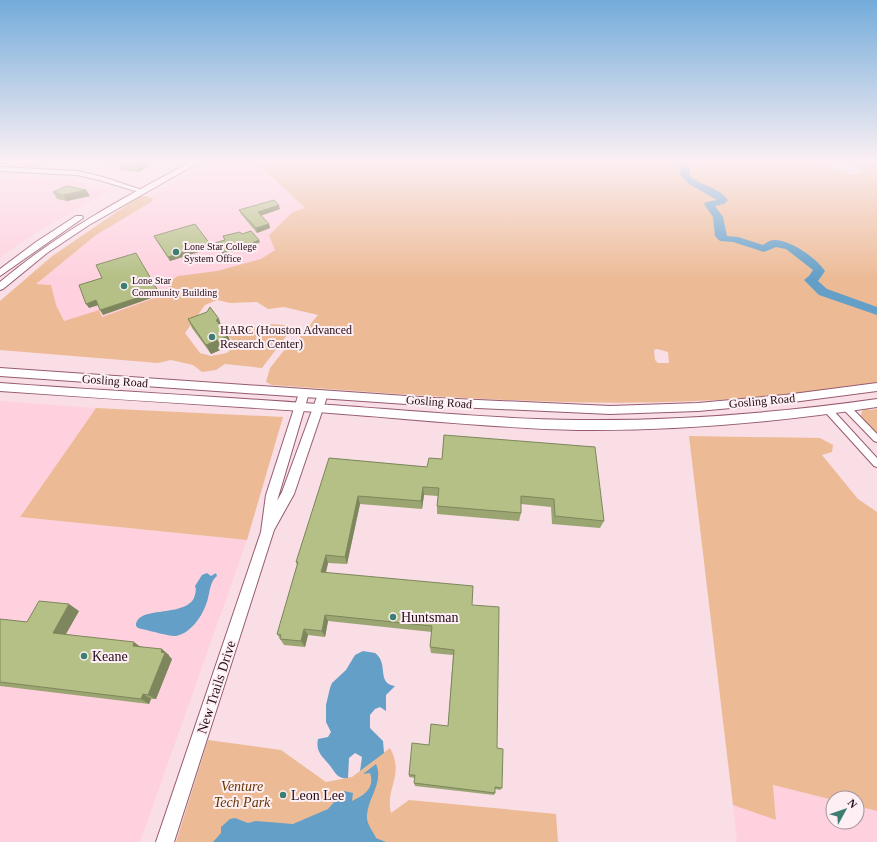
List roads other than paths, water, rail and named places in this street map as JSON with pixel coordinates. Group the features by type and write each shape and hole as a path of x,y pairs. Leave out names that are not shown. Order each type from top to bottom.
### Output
{"main road":[{"path":"0,273 57,231 112,199"},
{"path":"0,287 22,268 72,232 128,199"},
{"name":"Gosling Road","path":"0,372 443,403 610,410 698,406 778,400 877,387"},
{"name":"Gosling Road","path":"0,387 457,418 607,425 706,422 828,411 877,403"}],"street":[{"name":"New Trails Drive","path":"165,842 267,532 272,495 304,393"},
{"name":"New Trails Drive","path":"267,532 288,494 323,394"},
{"path":"847,408 877,439"},
{"path":"828,411 877,464"}],"water":[{"path":"207,573 211,576 216,573 217,576 212,583 201,616 187,631 172,636 138,628 136,626 138,620 144,616 152,613 181,608 189,604 194,598 196,590 195,586 202,575"},
{"path":"363,651 375,653 378,656 381,660 385,680 390,685 395,686 386,695 386,711 380,707 375,709 370,715 370,728 383,741 384,753 360,771 362,757 355,753 349,758 348,778 342,778 336,774 328,764 319,751 317,744 318,739 328,737 331,732 326,722 326,705 332,683 346,670 355,655"},
{"path":"376,764 378,771 377,784 368,809 367,818 376,838 386,842 213,842 221,833 221,827 230,819 235,818 248,823 256,821 293,824 328,809 344,791 353,793 352,801 365,793 370,787 370,773 363,774"}],"waterway":[{"path":"722,199 721,202 709,204 718,217 720,236 724,239 734,239 764,249 774,243 790,247 817,268 819,271 815,275 815,278 810,280 823,292 877,311"}],"place":[{"name":"Lone Star College System Office","path":"176,252"},
{"name":"Lone Star Community Building","path":"124,286"},
{"name":"HARC (Houston Advanced Research Center)","path":"212,337"},
{"name":"Huntsman","path":"393,617"},
{"name":"Keane","path":"84,656"},
{"name":"Leon Lee","path":"283,795"}],"park label":[{"name":"Venture Tech Park","path":"242,794"}]}
